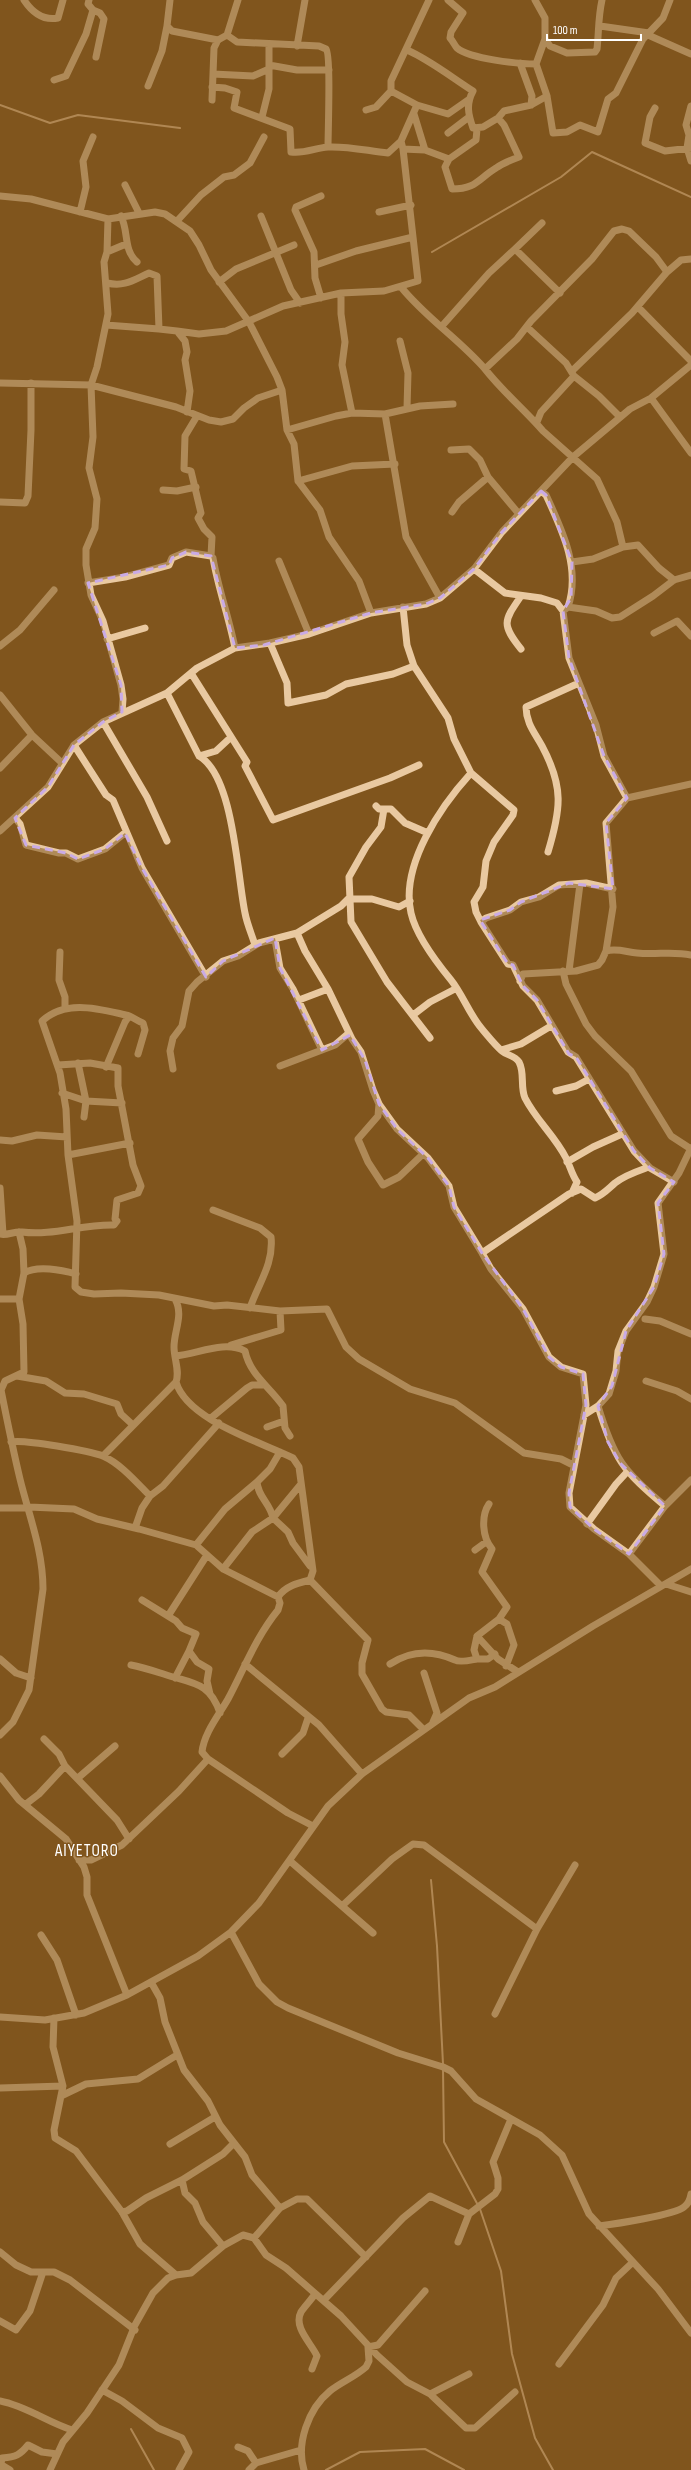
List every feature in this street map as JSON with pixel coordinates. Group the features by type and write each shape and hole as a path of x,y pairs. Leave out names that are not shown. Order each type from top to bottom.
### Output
{"street":[{"path":"24,0 31,11 50,20 58,18 63,0"},
{"path":"90,0 88,4 93,10 100,13 104,19 96,57"},
{"path":"148,86 162,51 170,0"},
{"path":"212,100 214,48 218,40 227,35 238,0"},
{"path":"297,46 305,0"},
{"path":"392,91 391,81 407,50 429,0"},
{"path":"448,0 463,13 451,32 450,38 458,48 488,61 497,60 536,64"},
{"path":"535,0 545,18 545,39 536,64 547,96 553,133 567,132 580,125 598,132 608,99 616,92 643,39 663,18 670,0"},
{"path":"545,39 550,46 567,54 595,52 597,49 600,26 598,24 602,0"},
{"path":"54,80 66,76 86,34 93,10"},
{"path":"167,26 179,33 218,40"},
{"path":"600,26 648,34 691,54"},
{"path":"227,35 237,42 269,45 319,46 329,52 327,98 328,147"},
{"path":"269,45 269,89 261,120 290,128 291,152 298,154 328,147 355,148 388,153 401,141 417,105"},
{"path":"392,91 417,105 448,114 468,100 473,91 442,72 422,56 407,50"},
{"path":"520,63 532,96 531,105"},
{"path":"213,74 253,76 269,67 297,70 329,70"},
{"path":"212,87 225,88 237,92 234,108 262,117"},
{"path":"366,110 376,107 392,91"},
{"path":"477,129 498,118 504,111 531,105 547,96"},
{"path":"468,100 469,117 473,128 477,129"},
{"path":"691,106 686,125 689,135 691,162"},
{"path":"655,108 650,117 645,143 665,151 689,148"},
{"path":"414,114 425,150"},
{"path":"448,134 469,117"},
{"path":"477,129 476,140 448,159 445,172 452,189 464,189 475,185 497,167 519,157 504,125 498,118"},
{"path":"80,212 86,187 83,160 93,137"},
{"path":"177,221 201,195 224,177 234,174 250,163 264,137"},
{"path":"106,325 199,334 226,331 250,322 283,306 341,293 384,291 418,281 419,278 401,141"},
{"path":"403,149 425,150 448,159"},
{"path":"125,185 139,213"},
{"path":"0,196 31,199 108,219 139,213 155,212 177,221 190,231 199,245 203,257 219,282 250,322 282,390 288,430 294,444 298,481 320,510 329,537 359,581 371,613"},
{"path":"321,196 296,207 295,210 314,252 316,265 315,278 321,298"},
{"path":"379,212 410,204"},
{"path":"121,216 126,227 127,250 137,262"},
{"path":"261,216 274,254 290,290 300,303"},
{"path":"108,219 107,252 104,262 108,301 106,325 97,368 91,384 93,437 89,468 97,499 95,528 86,549 88,583 121,685 123,699 122,712"},
{"path":"442,326 490,273 542,223"},
{"path":"485,369 560,293 614,232 622,229 629,231 656,257 668,272"},
{"path":"316,265 356,251 413,237"},
{"path":"107,252 126,244"},
{"path":"219,282 236,269 294,246"},
{"path":"515,249 560,293"},
{"path":"537,422 541,412 573,374 638,307 668,272 681,260 691,259"},
{"path":"106,283 116,285 133,283 149,273 155,274 158,287 159,329"},
{"path":"401,287 426,315 442,326 485,369 508,395 537,422 543,431 597,479 617,522 623,546"},
{"path":"341,293 341,314 345,342 342,365 352,413"},
{"path":"638,307 691,361"},
{"path":"527,327 573,374 599,396 620,418"},
{"path":"177,331 185,341 187,352 185,360 190,391 187,412"},
{"path":"400,341 408,373 407,408"},
{"path":"0,831 16,818 48,787 74,745 103,722 122,712 167,693 191,673 235,648 270,643 309,634 371,613 426,604 440,598 474,569 502,532 573,457 630,409 651,398 691,365"},
{"path":"0,502 25,503 28,496 31,430 31,383"},
{"path":"0,384 91,384 176,407 197,416 221,422 233,419 244,408 258,398 282,390"},
{"path":"651,398 691,453"},
{"path":"288,430 311,422 352,413 385,414 407,408 453,404"},
{"path":"385,414 395,464 406,537 440,598"},
{"path":"197,416 185,436 184,470 191,471 201,513 198,518 204,529 212,537 211,556 213,558 214,571 219,582 235,648"},
{"path":"451,450 469,449 480,460 488,478 519,514"},
{"path":"298,481 352,466 395,464"},
{"path":"452,512 459,502 488,478"},
{"path":"163,490 176,491 196,487"},
{"path":"541,491 546,495 563,533 572,562 571,598 565,609 569,658 596,725 604,756 627,798"},
{"path":"572,562 593,559 623,546 638,545 659,568 674,580"},
{"path":"88,583 169,565 172,558 186,552 211,556"},
{"path":"279,561 309,634"},
{"path":"474,569 505,593 541,598 557,604 565,609 596,611 612,618 620,617 653,596 674,580 691,575"},
{"path":"0,646 20,630 54,590"},
{"path":"521,596 507,616 506,624 507,632 521,649"},
{"path":"403,607 407,645 414,666 448,718 454,740 471,773 514,810 513,815 494,842 486,861 483,887 474,902 476,912 481,922 508,964 531,973"},
{"path":"654,633 677,621 691,636"},
{"path":"107,639 145,628"},
{"path":"270,643 287,683 288,703 326,695 346,684 393,674 414,666"},
{"path":"191,673 224,723 230,738 246,762 245,766 248,774 273,820 390,778 419,765"},
{"path":"548,852 558,816 556,782 552,764 527,720 526,707 579,683"},
{"path":"167,693 199,756 206,760 221,786 230,808 245,915 255,945"},
{"path":"0,695 32,735 62,763"},
{"path":"103,722 147,797 167,840"},
{"path":"0,768 32,735"},
{"path":"199,756 216,751 230,738"},
{"path":"74,745 106,795 113,800 125,825 126,832 142,868 206,976"},
{"path":"471,773 428,833 413,867 410,901 411,914 417,929 481,1027 501,1050 510,1054 519,1062 524,1096 567,1162 577,1182 572,1193"},
{"path":"520,981 523,974 566,971 598,965 606,952 613,907 613,890 606,823 627,798 691,784"},
{"path":"376,806 379,809 391,809 404,823 428,833"},
{"path":"384,809 381,827 366,847 349,877 348,899 351,922 387,982 430,1038"},
{"path":"16,818 20,824 26,845 59,853 66,853 78,859 105,849 126,832"},
{"path":"481,922 486,918 510,910 522,902 539,897 559,885 569,883 586,883 613,890"},
{"path":"580,884 566,971 566,984 586,1024 595,1036 631,1071 671,1136 691,1149 674,1182 658,1203 664,1254 654,1287 647,1302 626,1331 618,1351 612,1386 606,1398 598,1406 584,1415"},
{"path":"173,1069 170,1051 173,1038 182,1026 189,992 197,982 223,961 238,956 255,945 297,933 348,899 372,899 399,907 410,901"},
{"path":"297,933 305,951 328,989 349,1033 365,1060 373,1090 380,1104 397,1129 423,1154 449,1186 454,1206 491,1270 523,1309 549,1357 561,1367 583,1374 586,1405 573,1465 569,1493 570,1508 587,1524 629,1554 663,1585 691,1592"},
{"path":"275,940 280,968 299,1000 322,1050"},
{"path":"606,952 614,949 638,953 677,952 691,955"},
{"path":"60,952 59,980 65,996 65,1009"},
{"path":"513,965 520,981 537,1000 551,1026 568,1052 576,1057 622,1134 634,1151 649,1167 674,1182"},
{"path":"299,1000 328,989"},
{"path":"413,1015 430,1002 455,989"},
{"path":"138,1054 145,1030 143,1023 130,1016 88,1006 65,1009 42,1021 58,1065 77,1230 76,1287 81,1292 94,1294 121,1293 159,1295 214,1306 280,1311 322,1307 329,1310 340,1337 352,1354 359,1359 410,1389 455,1403 524,1453 561,1459 573,1465"},
{"path":"106,1067 125,1022 130,1016"},
{"path":"501,1050 521,1044 551,1026"},
{"path":"280,1066 335,1045 349,1033"},
{"path":"78,1063 86,1101 84,1117"},
{"path":"0,1191 2,1234 19,1232 42,1235 71,1228 77,1230 114,1225 117,1221 115,1218 117,1200 138,1193 141,1186 133,1165 118,1086 118,1068 90,1063 58,1065"},
{"path":"556,1091 576,1086 589,1079"},
{"path":"62,1093 86,1101 122,1103"},
{"path":"380,1104 378,1116 358,1139 368,1162 383,1185 399,1177 423,1154"},
{"path":"567,1162 593,1147 622,1134"},
{"path":"0,1140 12,1141 37,1135 67,1137"},
{"path":"68,1155 130,1143"},
{"path":"482,1253 508,1237 544,1209 572,1193 581,1189 595,1198 605,1193 614,1184 627,1176 649,1167"},
{"path":"213,1210 260,1228 271,1237 270,1258 265,1276 250,1308"},
{"path":"0,1735 14,1722 23,1706 31,1678 43,1587 37,1539 11,1442 1,1390 1,1384 24,1372 23,1324 19,1299 24,1273 23,1249 19,1232"},
{"path":"24,1273 36,1270 63,1270 76,1274"},
{"path":"0,1299 19,1299"},
{"path":"102,1456 108,1452 176,1382 178,1376 175,1356 176,1327 180,1315 180,1307 175,1299"},
{"path":"175,1356 227,1346 281,1330 280,1311"},
{"path":"645,1319 660,1321 691,1334"},
{"path":"227,1346 238,1347 246,1351 247,1362 263,1385 283,1406 286,1433 290,1436"},
{"path":"17,1376 46,1381 64,1393 84,1394 108,1400 117,1404 121,1414 133,1425"},
{"path":"646,1381 678,1391 691,1399"},
{"path":"176,1382 178,1389 188,1401 211,1418 233,1432 293,1458 299,1467 313,1571 310,1580"},
{"path":"211,1418 247,1388 252,1385 263,1385"},
{"path":"598,1406 608,1442 620,1463 627,1472 665,1506"},
{"path":"267,1427 284,1421"},
{"path":"135,1528 142,1508 150,1496 163,1486 219,1423"},
{"path":"11,1442 35,1442 102,1456 121,1468 150,1496"},
{"path":"196,1545 225,1509 270,1469 280,1452"},
{"path":"587,1524 616,1484 627,1472"},
{"path":"629,1554 665,1506 691,1480"},
{"path":"256,1482 258,1492 272,1510 273,1518 288,1532 293,1543 307,1559 313,1571"},
{"path":"223,1569 252,1532 273,1518 301,1484"},
{"path":"477,1659 474,1650 478,1636 499,1619 507,1607 482,1572 492,1554 492,1549 486,1542 483,1525 484,1511 489,1504"},
{"path":"0,1508 74,1509 97,1519 196,1545 223,1569 278,1597 280,1603 278,1610 252,1648 202,1747 202,1752 208,1759 288,1813 313,1826"},
{"path":"475,1550 482,1542 486,1542"},
{"path":"168,1616 207,1555"},
{"path":"0,2017 54,2018 76,2015 127,1995 198,1956 231,1932 259,1903 290,1861 313,1826 341,1793 362,1774 423,1729 469,1698 495,1687 691,1569"},
{"path":"278,1597 292,1585 310,1580"},
{"path":"310,1580 368,1640 362,1663 362,1674 382,1709 386,1712 409,1715 423,1729"},
{"path":"142,1600 168,1616 182,1628 196,1634 189,1652 179,1667 175,1678"},
{"path":"499,1619 506,1624 514,1645 506,1666"},
{"path":"478,1636 506,1666 518,1672"},
{"path":"189,1652 197,1662 209,1669 207,1681 210,1694"},
{"path":"390,1664 402,1656 416,1652 447,1656 455,1660 488,1659 495,1654"},
{"path":"0,1659 16,1673 31,1678"},
{"path":"245,1664 337,1744 362,1774"},
{"path":"131,1665 155,1669 175,1678 194,1682 210,1694 216,1701 220,1713"},
{"path":"424,1673 437,1714 432,1723"},
{"path":"282,1754 303,1733 308,1718"},
{"path":"44,1739 55,1750 65,1766 117,1820 129,1839"},
{"path":"78,1778 115,1746"},
{"path":"79,1860 91,1860 110,1852 129,1839 179,1791 208,1759"},
{"path":"26,1804 39,1794 65,1766"},
{"path":"0,1776 19,1800 26,1804 66,1839 79,1860 87,1877 87,1895 127,1995"},
{"path":"342,1906 392,1859 413,1844 424,1845 537,1929"},
{"path":"290,1861 373,1934"},
{"path":"495,2014 537,1929 575,1865"},
{"path":"231,1932 255,1979 277,2002 294,2011 398,2053 451,2071 476,2099 540,2135 562,2155 581,2200 589,2214 658,2289 691,2333"},
{"path":"41,1935 57,1960 76,2015"},
{"path":"151,1982 160,1998 165,2022 184,2070 208,2101 215,2117 246,2158 252,2175 280,2208"},
{"path":"54,2018 54,2061 63,2086 54,2130 55,2138 76,2151 122,2212 140,2244 176,2275"},
{"path":"61,2096 86,2084 138,2079 177,2055"},
{"path":"0,2088 63,2086"},
{"path":"170,2144 215,2117"},
{"path":"458,2242 469,2214 495,2194 498,2189 498,2178 493,2162 512,2119"},
{"path":"122,2212 127,2211 146,2198 182,2180 223,2154 234,2143"},
{"path":"182,2180 185,2194 194,2203 202,2222 223,2246"},
{"path":"600,2226 638,2220 682,2208 690,2201 691,2194"},
{"path":"324,2300 403,2218 430,2196 469,2214"},
{"path":"254,2238 280,2208 297,2199 307,2199 366,2257"},
{"path":"50,2470 57,2454 72,2430 119,2365 154,2293 162,2283 176,2275 191,2273 223,2246 243,2235 254,2238 266,2255 286,2268 315,2294 324,2300 357,2332 368,2347 407,2382 430,2394 466,2428 475,2428 515,2392"},
{"path":"0,2252 16,2265 31,2272 54,2272 70,2280 135,2330"},
{"path":"559,2364 603,2305 616,2278 633,2262"},
{"path":"0,2321 16,2330 30,2311 43,2272"},
{"path":"368,2347 378,2345 425,2291"},
{"path":"312,2369 316,2356 303,2334 300,2318 301,2313 315,2294"},
{"path":"299,2470 301,2460 301,2442 312,2415 330,2391 366,2367 369,2361 368,2347"},
{"path":"430,2394 469,2374"},
{"path":"102,2390 158,2428 182,2438 189,2452 178,2470"},
{"path":"0,2401 22,2406 57,2425 72,2430"},
{"path":"10,2470 0,2466 2,2458 15,2458 25,2451 28,2445 42,2452 57,2454"},
{"path":"238,2447 248,2451 256,2463"},
{"path":"249,2470 256,2463 301,2450"},
{"path":"301,2460 304,2470"}],"highlighted area":[{"path":"541,491 546,495 572,562 571,598 563,611 569,658 604,756 627,798 606,823 613,889 569,883 521,902 510,910 480,920 508,964 513,965 523,986 537,1000 569,1054 576,1057 634,1151 650,1168 674,1182 658,1203 664,1254 654,1287 626,1331 612,1386 598,1406 608,1442 620,1463 665,1506 629,1554 594,1529 570,1507 569,1493 586,1405 583,1374 561,1367 549,1357 523,1309 482,1253 454,1207 449,1186 428,1158 397,1129 379,1104 365,1060 350,1035 322,1050 280,968 275,938 223,961 206,977 142,868 125,833 105,849 78,859 66,853 26,845 15,818 48,787 74,745 103,722 122,712 121,685 88,583 169,565 172,558 186,552 211,556 235,648 264,645 371,613 426,604 440,598 474,569 502,532"}],"waterway":[{"path":"0,105 50,123 78,115 180,128"},
{"path":"432,252 561,177 592,152 691,197"},
{"path":"431,1880 437,1946 443,2064"},
{"path":"443,2069 444,2142 480,2209 501,2271 512,2354 535,2438 553,2470"},
{"path":"131,2429 154,2470"},
{"path":"326,2470 360,2452 425,2449 464,2470"}],"district":[{"name":"AIYETORO","path":"87,1851"}]}
